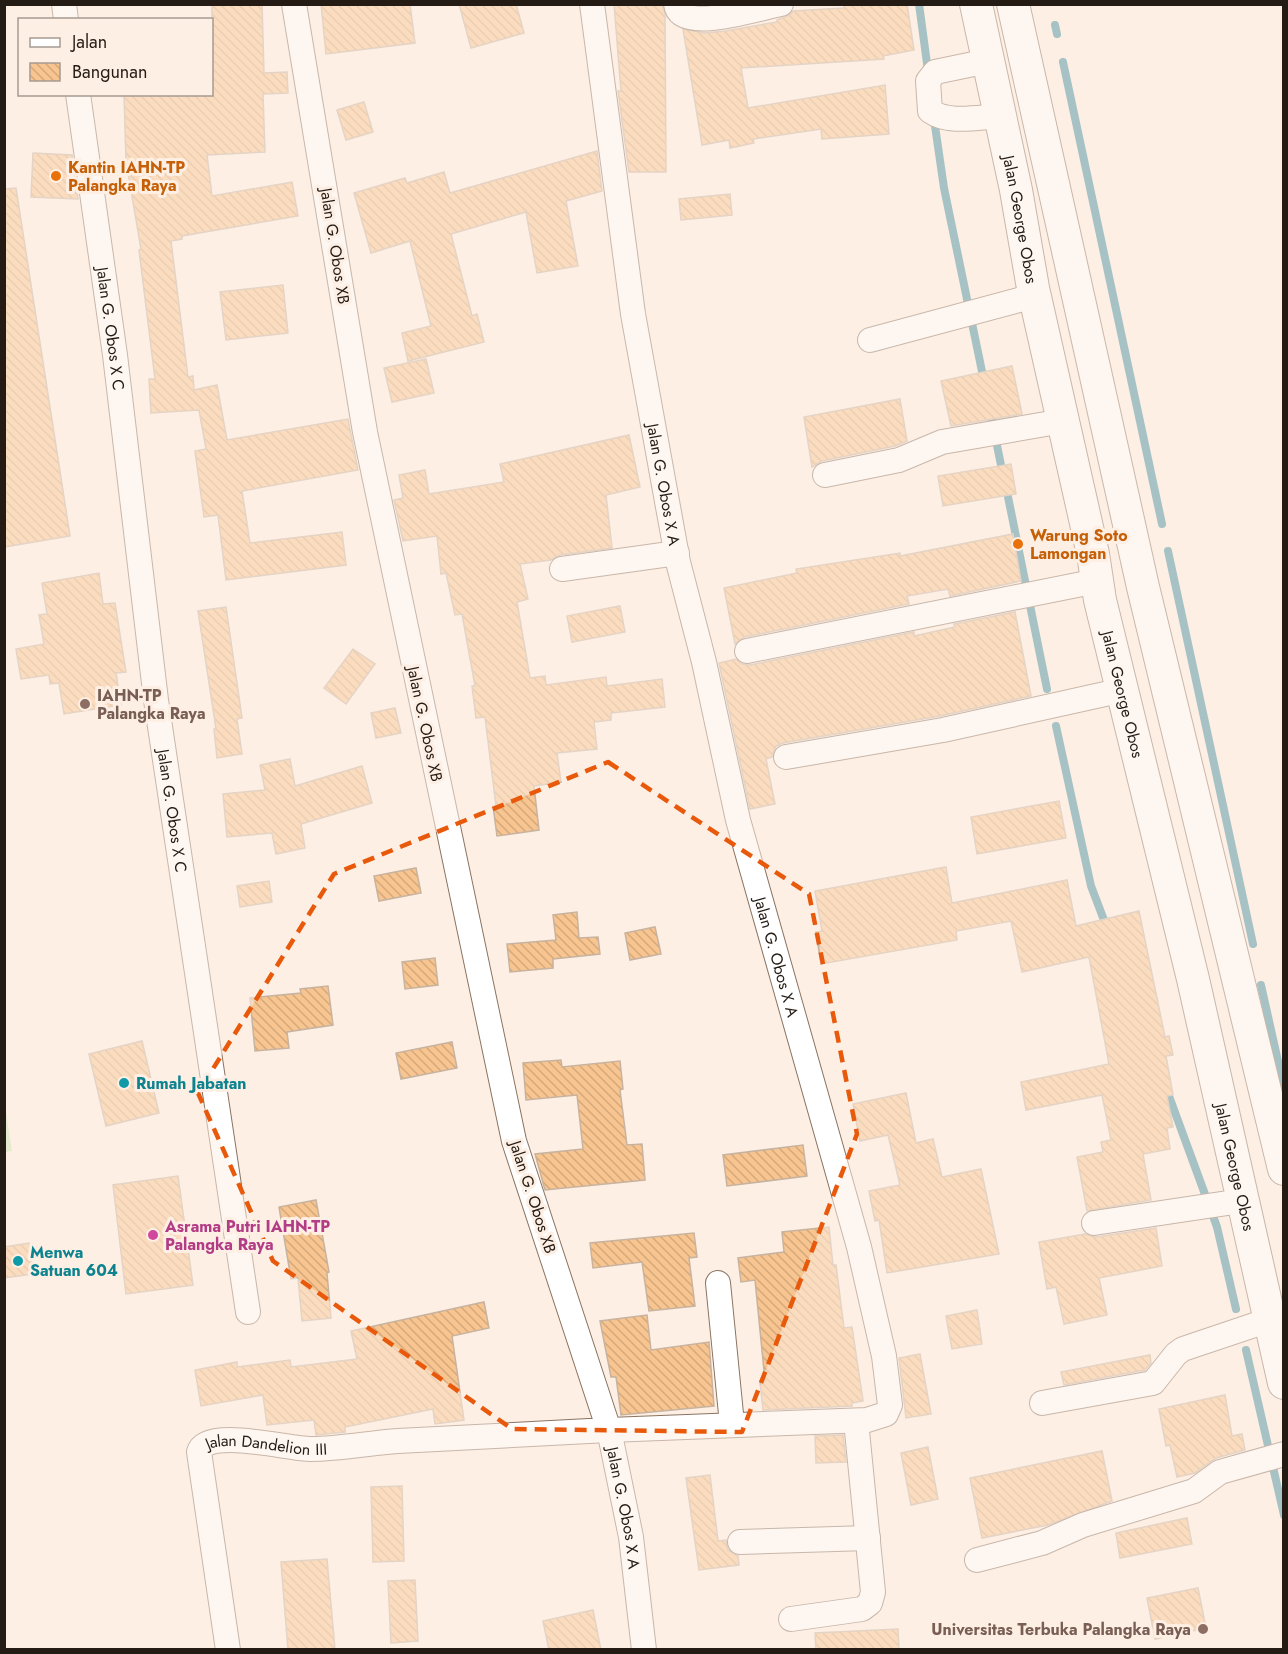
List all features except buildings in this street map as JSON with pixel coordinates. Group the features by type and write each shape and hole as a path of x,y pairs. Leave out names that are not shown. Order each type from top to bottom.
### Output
{"main road":[{"name":"Jalan George Obos","path":"976,4 1034,296 1097,581 1193,979 1241,1201 1284,1383"},
{"path":"1013,4 1143,587 1284,1169"}],"street":[{"name":"Jalan G. Obos XB","path":"294,4 364,432 514,1141 609,1430"},
{"name":"Jalan G. Obos X A","path":"592,4 633,314 676,553 704,662 738,820 859,1247 884,1356 890,1405 886,1414 856,1421 609,1430 631,1537 644,1650"},
{"path":"676,4 684,16 695,20 735,16 781,4"},
{"path":"988,61 935,72 928,81 930,111 938,116 949,118 1000,116"},
{"name":"Jalan G. Obos X C","path":"78,96 115,355 156,700 248,1312"},
{"path":"870,340 1034,296"},
{"path":"825,475 899,460 942,442 1063,421"},
{"path":"562,568 676,553"},
{"path":"747,651 1097,581"},
{"path":"786,757 943,730 1123,690"},
{"path":"1094,1224 1241,1201"},
{"path":"718,1282 732,1424"},
{"path":"1042,1403 1153,1383 1183,1349 1269,1320"},
{"path":"791,1619 862,1609 870,1603 873,1593 856,1421"},
{"name":"Jalan Dandelion III","path":"228,1650 199,1452 201,1446 207,1441 226,1438 290,1449 314,1449 609,1430"},
{"path":"977,1560 1042,1543 1083,1525 1194,1491 1220,1472 1284,1454"},
{"path":"740,1542 868,1538"}],"highlighted area":[{"path":"608,762 809,894 857,1134 742,1432 512,1429 273,1261 198,1093 334,874"}],"green space":[{"path":"5,1106 12,1151 4,1152"}],"waterway":[{"path":"919,4 928,71"},
{"path":"1055,25 1057,34"},
{"path":"1063,62 1162,524"},
{"path":"934,119 944,188 984,381"},
{"path":"990,411 1003,475"},
{"path":"1006,487 1047,689"},
{"path":"1168,551 1253,944"},
{"path":"1056,726 1091,886 1107,928"},
{"path":"1261,985 1284,1088"},
{"path":"1166,1088 1217,1227 1236,1309"},
{"path":"1246,1350 1284,1515"}],"place":[{"name":"Kantin IAHN-TP Palangka Raya","path":"56,176"},
{"name":"Warung Soto Lamongan","path":"1018,544"},
{"name":"IAHN-TP Palangka Raya","path":"85,704"},
{"name":"Rumah Jabatan","path":"124,1083"},
{"name":"Asrama Putri IAHN-TP Palangka Raya","path":"153,1235"},
{"name":"Menwa Satuan 604","path":"18,1261"},
{"name":"Universitas Terbuka Palangka Raya","path":"1203,1629"}]}
